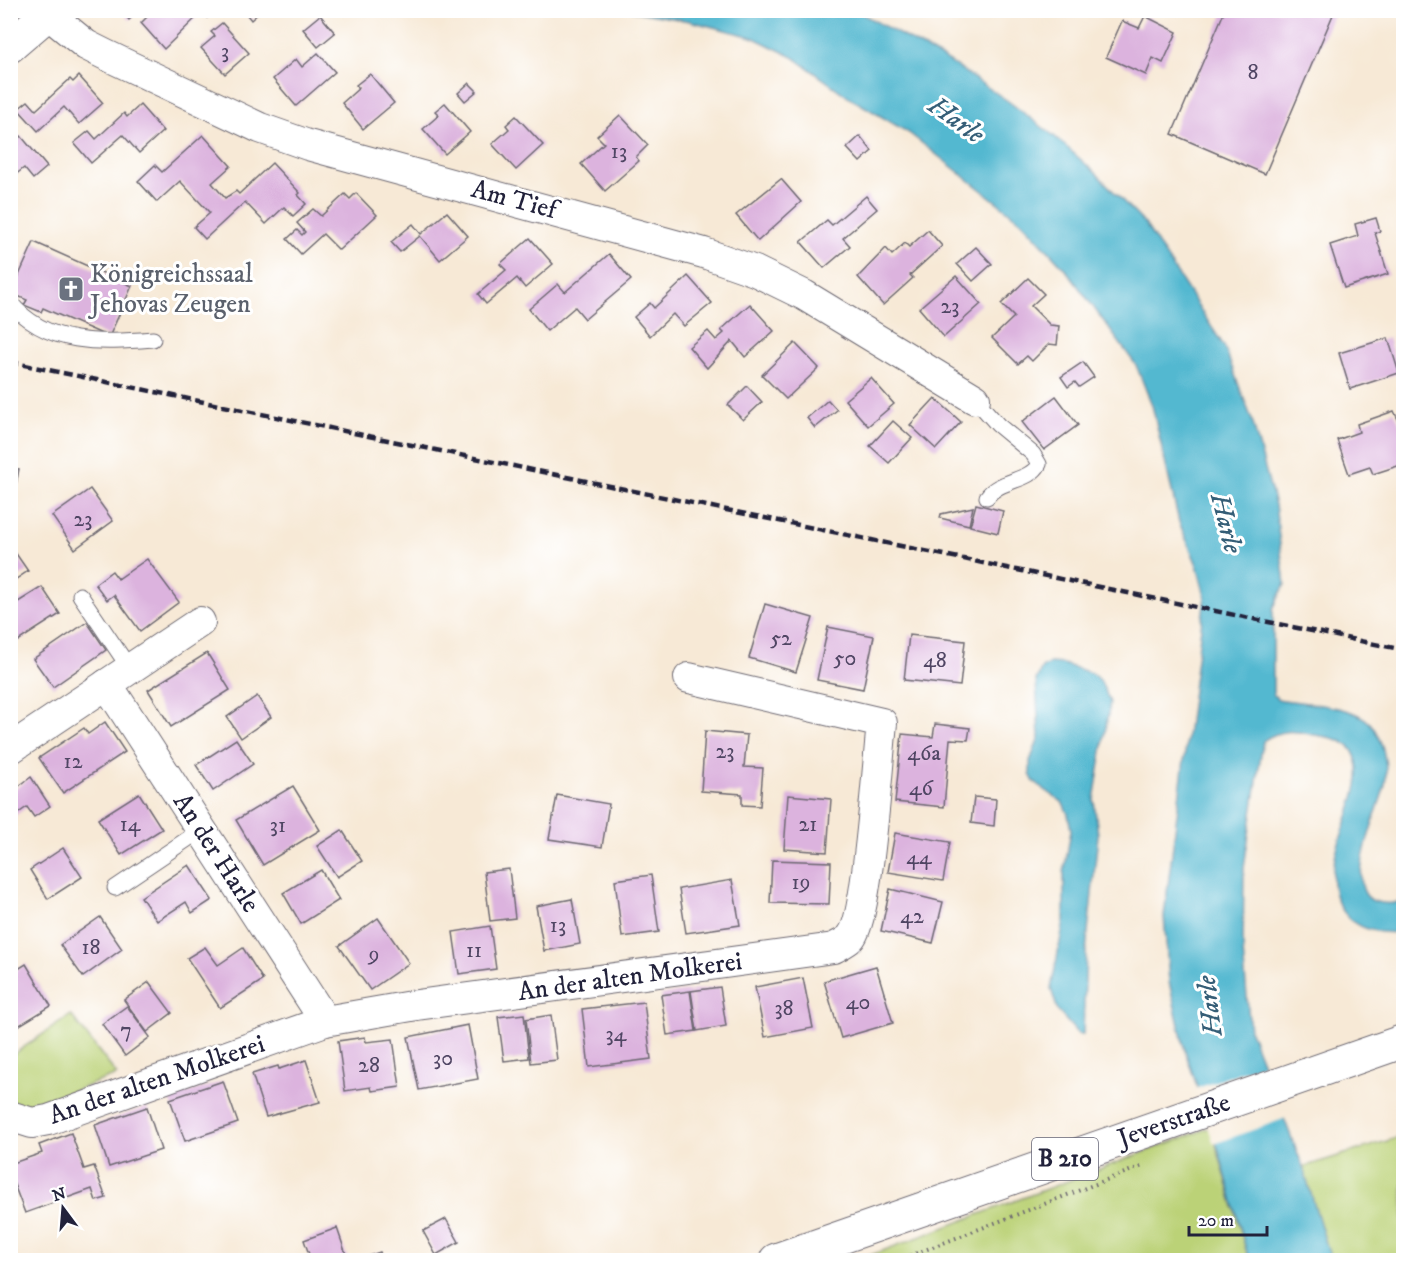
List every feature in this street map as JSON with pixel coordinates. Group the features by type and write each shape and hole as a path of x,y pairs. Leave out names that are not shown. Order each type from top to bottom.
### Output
{"main road":[{"path":"10,46 50,12"},
{"name":"Jeverstraße","path":"776,1260 1404,1041"}],"street":[{"name":"Am Tief","path":"50,12 86,45 261,128 308,145 693,250 755,271 804,295 975,399"},
{"path":"10,749 200,622"},
{"name":"An der Harle","path":"118,677 201,830 326,1021"},
{"name":"An der alten Molkerei","path":"12,1121 32,1123 48,1120 326,1021 417,1005 834,948 850,938 859,920 865,883 882,723 689,678"}],"lane":[{"path":"10,302 28,320 44,330 76,340 101,343 153,339"},
{"path":"975,399 998,425 1033,454 1039,464 1032,471 993,488 987,496"},
{"path":"80,595 118,677"},
{"path":"115,888 201,830"}],"path":[{"path":"899,1260 1154,1162"}],"green space":[{"path":"71,1015 117,1075 19,1111 11,1098 11,1056"},
{"path":"1211,1127 1249,1260 858,1260"},
{"path":"1403,1136 1403,1260 1331,1260 1303,1167"}],"water":[{"name":"Harle","path":"631,11 857,11 948,61 1008,101 1054,136 1097,174 1145,224 1224,346 1252,420 1275,505 1285,584 1273,609 1273,694 1278,699 1340,708 1352,712 1370,723 1374,729 1384,752 1386,777 1365,848 1362,883 1366,895 1377,902 1390,903 1403,900 1403,932 1388,933 1367,929 1354,922 1336,898 1333,876 1336,854 1357,787 1358,768 1349,746 1330,738 1294,732 1282,732 1263,741 1244,867 1243,951 1250,1031 1303,1167 1331,1260 1249,1260 1219,1151 1185,1051 1169,982 1164,916 1205,596 1197,565 1179,522 1152,405 1136,365 1066,270 1022,222 909,133 847,96 793,57 752,37 690,21"},
{"path":"1050,663 1063,664 1091,673 1100,680 1110,702 1094,800 1098,835 1086,952 1083,1034 1078,1034 1058,1011 1051,989 1064,921 1064,873 1071,830 1068,814 1062,802 1034,782 1030,774 1030,761 1039,738 1036,680 1042,668"}],"pier":[{"path":"1266,1063 1286,1118 1214,1144 1195,1089"}],"building":[{"path":"121,10 140,10 129,20"},
{"path":"154,10 215,10 207,18 202,12 164,49 141,23"},
{"path":"243,10 262,10 251,20"},
{"path":"1225,10 1335,10 1265,174 1172,134"},
{"path":"320,15 335,33 318,47 303,29"},
{"path":"1145,16 1177,32 1163,63 1153,58 1146,75 1106,57 1122,21 1139,28"},
{"path":"222,23 249,53 225,74 201,48 215,36 211,32"},
{"path":"318,53 335,72 296,106 273,79 296,59 302,67"},
{"path":"370,74 394,103 363,129 342,103 359,88 356,85"},
{"path":"79,76 103,103 79,124 64,107 38,131 18,109 28,101 36,110 70,79 73,82"},
{"path":"469,83 477,91 465,101 458,93"},
{"path":"445,103 470,132 445,154 423,129 439,115 435,111"},
{"path":"140,105 163,131 139,153 123,135 91,163 74,143 89,131 96,139 124,113 127,117"},
{"path":"620,115 648,145 636,157 639,161 605,191 581,164 604,143 597,136"},
{"path":"516,116 543,145 516,170 492,144 509,129 506,125"},
{"path":"203,135 231,166 212,183 225,198 236,191 239,194 272,163 300,193 298,195 306,204 293,216 284,207 266,224 245,202 205,239 194,227 210,213 180,181 157,202 138,181 155,165 162,172"},
{"path":"21,136 47,167 33,179 24,168 10,179 10,144"},
{"path":"860,136 872,151 860,162 847,148"},
{"path":"781,179 801,202 758,241 736,215"},
{"path":"356,193 377,215 339,250 323,234 301,254 287,239 297,230 302,235 305,232 297,223 313,209 321,216 345,194 350,199"},
{"path":"866,196 877,209 843,238 850,246 824,268 801,242 827,220 832,225"},
{"path":"447,212 468,236 440,260 420,236 400,252 391,242 413,224 421,234"},
{"path":"1376,218 1380,231 1375,233 1388,274 1344,288 1330,245 1358,236 1355,224"},
{"path":"928,230 942,246 910,275 913,278 883,305 858,277 886,248 892,255 905,243 909,247"},
{"path":"530,238 553,264 525,288 517,278 486,304 478,294 506,270 500,264"},
{"name":"Königreichssaal Jehovas Zeugen","path":"34,242 132,286 109,337 43,308 41,312 24,305 27,300 11,293"},
{"path":"976,247 992,264 973,281 957,264"},
{"path":"609,254 631,280 585,319 575,307 547,331 529,309 558,284 565,292"},
{"path":"688,276 712,303 684,326 673,314 650,336 634,317 650,303 654,308"},
{"path":"956,276 981,304 944,337 919,308"},
{"path":"1028,278 1044,294 1031,306 1050,325 1059,326 1057,345 1049,344 1032,361 1027,356 1018,364 992,338 1014,317 1001,304"},
{"path":"750,304 774,331 745,357 732,341 707,368 689,347 708,331 716,340 724,333 721,330"},
{"path":"1388,338 1399,373 1350,389 1339,353"},
{"path":"795,343 819,368 786,399 762,375"},
{"path":"1083,362 1094,377 1079,387 1075,382 1068,387 1061,377"},
{"path":"871,378 894,404 868,426 845,400"},
{"path":"747,386 762,402 743,420 728,405"},
{"path":"1056,396 1078,425 1044,450 1022,422"},
{"path":"935,398 961,422 936,449 910,425"},
{"path":"828,400 837,410 815,428 807,418"},
{"path":"1394,411 1404,432 1404,464 1373,474 1370,467 1349,474 1337,440 1359,432 1357,424"},
{"path":"893,421 912,438 889,463 870,446"},
{"path":"10,468 19,469 12,507 10,507"},
{"path":"90,489 113,521 75,549 52,516"},
{"path":"976,504 1003,511 998,533 970,526"},
{"path":"973,507 969,525 940,518 941,514"},
{"path":"10,545 28,571 10,583"},
{"path":"147,559 179,602 140,631 114,595 107,600 95,584 112,571 118,579"},
{"path":"42,587 60,614 18,641 10,629 10,607"},
{"path":"765,604 813,618 796,672 749,658"},
{"path":"87,622 106,650 53,687 33,659"},
{"path":"828,627 874,636 863,689 817,680"},
{"path":"909,635 965,641 960,686 904,680"},
{"path":"207,653 230,690 171,727 148,690"},
{"path":"257,696 271,717 241,738 227,717"},
{"path":"105,722 125,752 63,793 39,758 84,728 88,734"},
{"path":"935,724 970,728 968,740 950,739 944,807 895,802 902,734 933,737"},
{"path":"705,731 747,735 744,767 763,768 760,806 742,805 742,794 701,791"},
{"path":"236,739 253,764 213,791 196,765"},
{"path":"31,777 50,806 34,817 27,807 10,819 10,783 15,789"},
{"path":"293,786 320,830 263,865 236,820"},
{"path":"139,793 162,829 121,855 98,819"},
{"path":"557,795 609,804 602,847 549,839"},
{"path":"788,795 831,799 827,852 784,849"},
{"path":"974,797 996,799 994,826 971,823"},
{"path":"342,830 362,861 337,877 317,846"},
{"path":"895,833 950,842 943,881 888,872"},
{"path":"63,848 82,877 48,899 30,870"},
{"path":"772,860 831,862 829,904 770,903"},
{"path":"189,865 212,900 192,913 186,902 157,921 141,897"},
{"path":"509,869 515,918 490,921 484,872"},
{"path":"321,870 339,900 301,924 283,893"},
{"path":"651,875 659,932 622,937 615,880"},
{"path":"732,880 740,925 686,933 679,889"},
{"path":"890,889 943,902 933,943 881,931"},
{"path":"572,899 580,944 544,951 536,906"},
{"path":"100,917 122,949 83,977 60,945"},
{"path":"378,918 409,963 370,990 339,946"},
{"path":"490,926 496,969 459,974 453,932"},
{"path":"205,947 218,965 243,948 263,980 220,1008 187,958"},
{"path":"26,964 51,1006 10,1031 10,974"},
{"path":"876,966 893,1023 841,1038 824,981"},
{"path":"803,978 813,1028 765,1037 755,987"},
{"path":"149,982 172,1013 147,1032 124,1000"},
{"path":"720,987 726,1026 697,1031 691,991"},
{"path":"690,991 696,1031 667,1035 661,995"},
{"path":"644,1002 651,1059 589,1067 582,1009"},
{"path":"127,1006 150,1037 125,1056 102,1024"},
{"path":"524,1014 529,1058 504,1061 498,1017"},
{"path":"551,1015 557,1060 531,1063 526,1019"},
{"path":"468,1025 478,1079 419,1090 408,1037"},
{"path":"365,1037 366,1042 393,1039 400,1087 372,1091 371,1087 345,1091 338,1041"},
{"path":"306,1060 320,1102 266,1117 252,1074 278,1066 279,1069"},
{"path":"223,1081 238,1123 185,1141 170,1099"},
{"path":"147,1107 161,1150 109,1167 95,1125"},
{"path":"71,1133 84,1169 94,1166 106,1198 96,1201 92,1189 25,1213 10,1174 10,1164 42,1153 39,1145"},
{"path":"446,1219 459,1242 436,1255 423,1231"},
{"path":"337,1228 348,1260 311,1260 304,1240"},
{"path":"380,1252 383,1260 357,1260"}],"railway":[{"path":"10,362 1404,650"}],"place":[{"name":"Königreichssaal Jehovas Zeugen","path":"71,289"}]}
